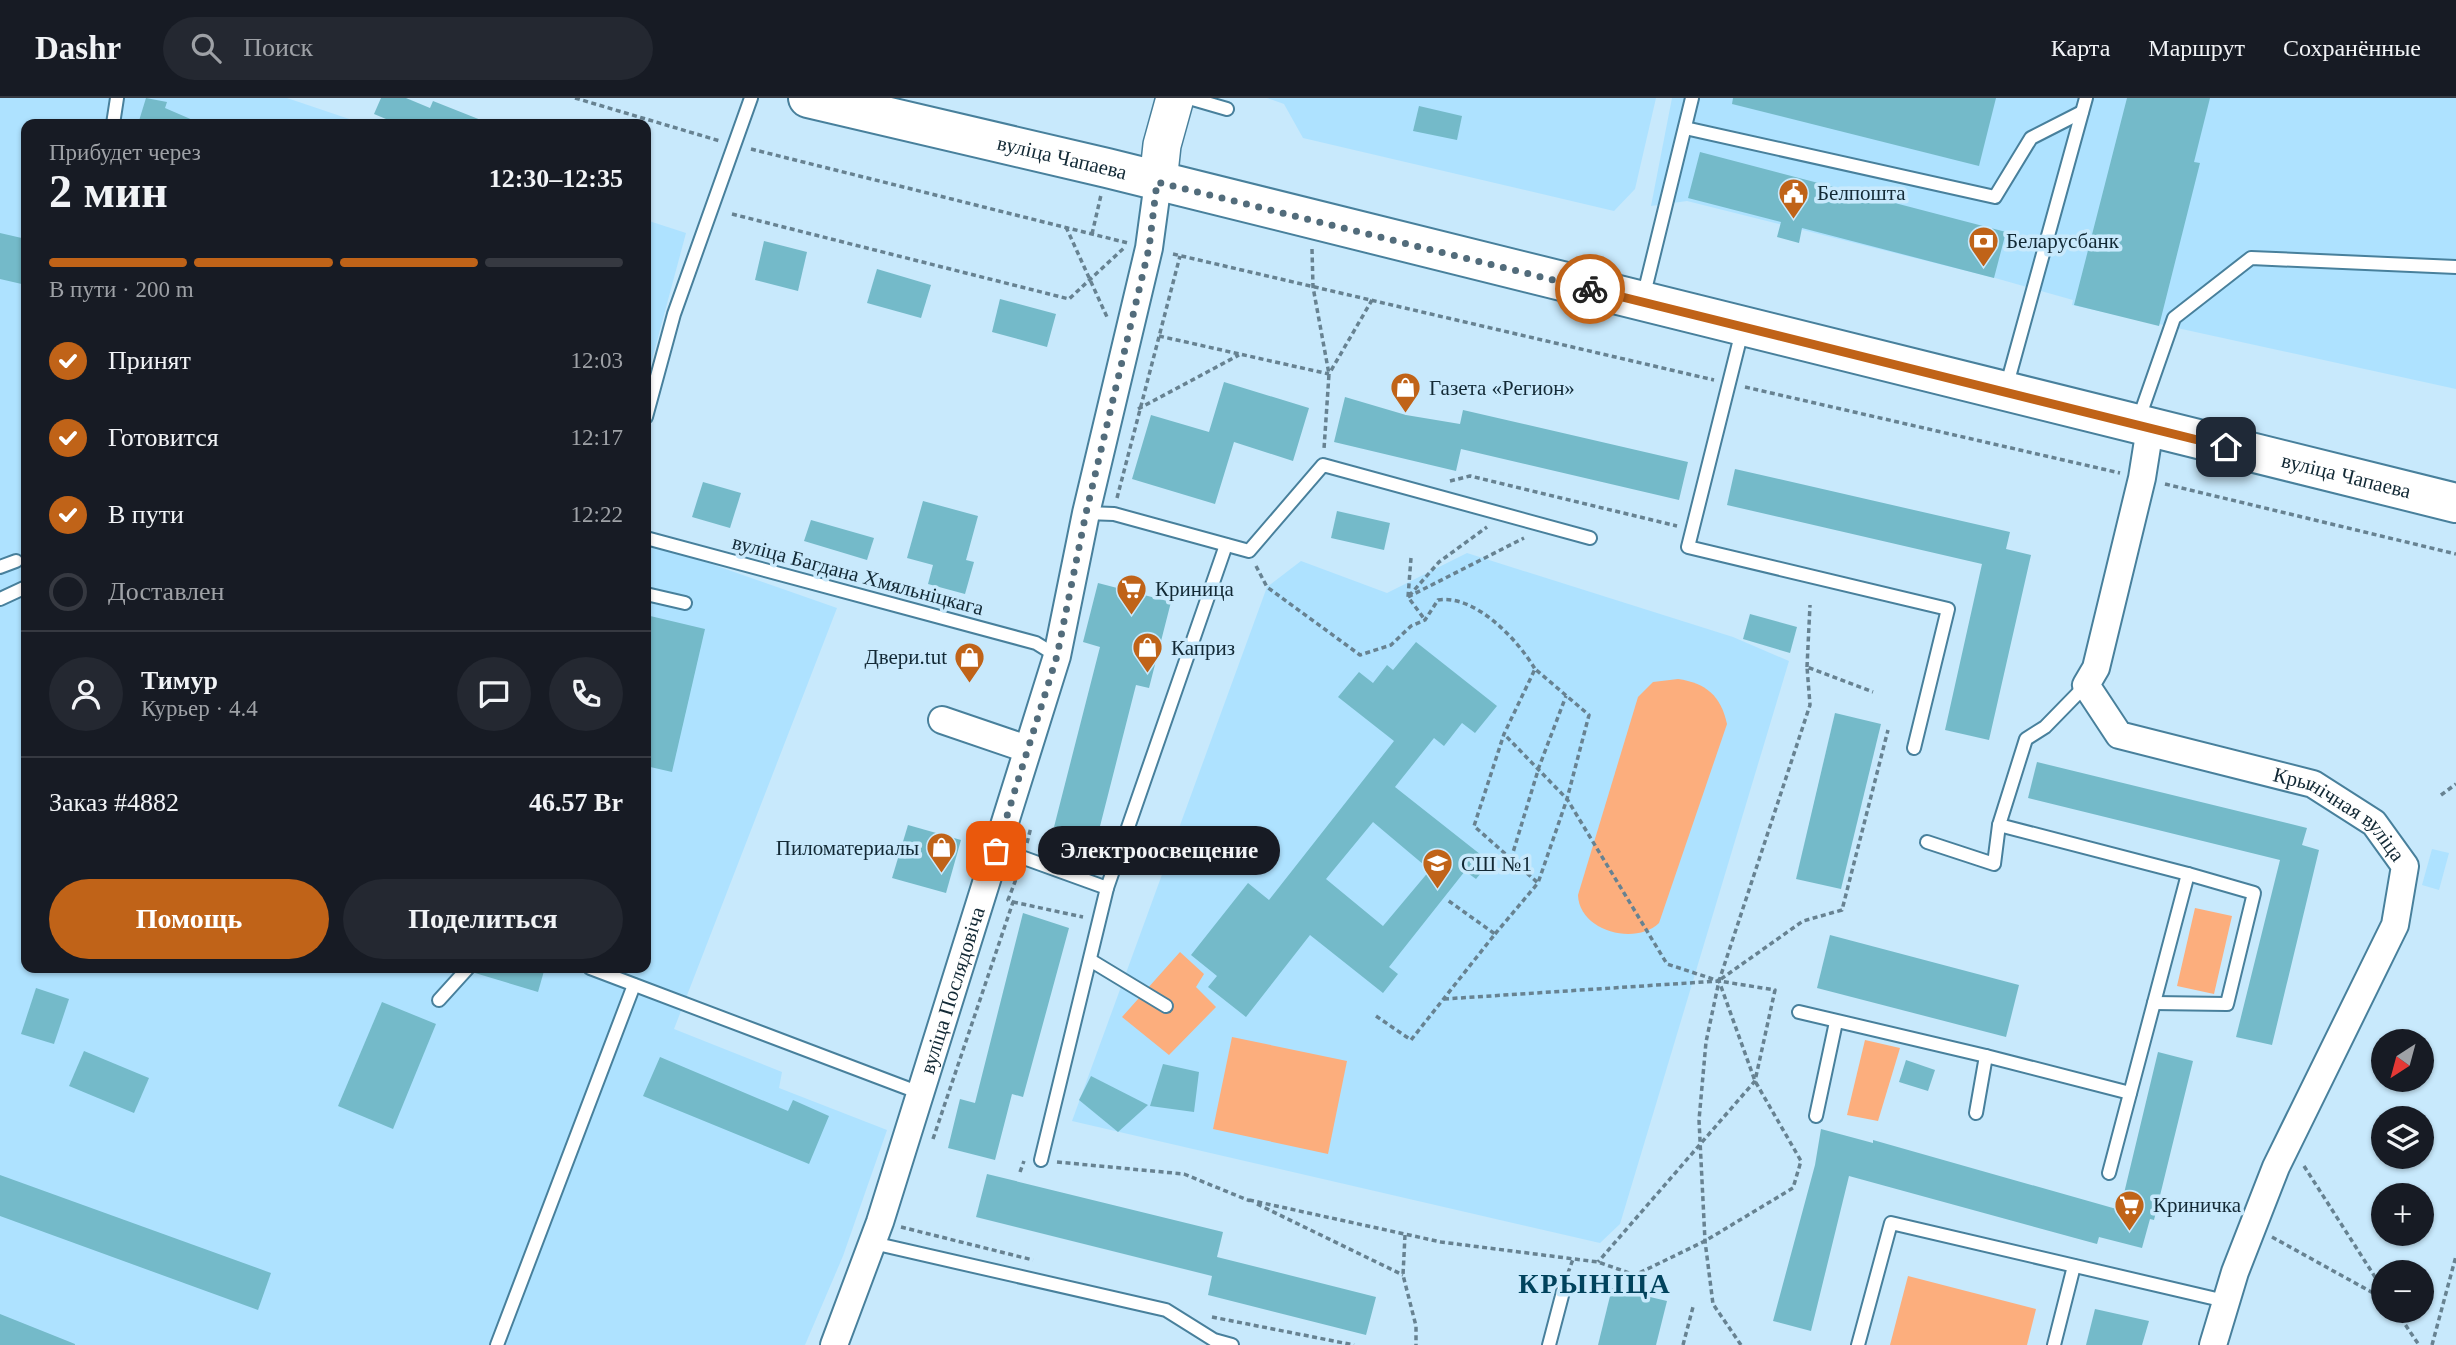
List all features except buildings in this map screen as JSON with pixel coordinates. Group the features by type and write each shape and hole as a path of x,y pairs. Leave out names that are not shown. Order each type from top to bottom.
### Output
{"main road":[{"name":"вуліца Чапаева","path":"808,98 2456,503"}],"street":[{"path":"1157,182 1162,145 1175,98"},
{"name":"вуліца Послядовіча","path":"834,1345 873,1243 1057,656 1139,245 1157,182"},
{"path":"2086,685 2096,668 2142,478 2143,426"},
{"name":"Крынічная вуліца","path":"2086,685 2119,735 2313,784 2374,823 2406,866 2395,925 2288,1142 2252,1226 2225,1301 2213,1345"},
{"path":"942,720 1027,749"}],"lane":[{"path":"114,119 117,98"},
{"path":"651,399 674,314 737,146 751,98"},
{"path":"1189,98 1227,109"},
{"path":"1642,302 1692,98"},
{"path":"2004,392 2086,98"},
{"path":"1685,128 1995,197 2031,138 2082,112"},
{"path":"2143,426 2174,318 2251,258 2456,267"},
{"path":"1744,327 1688,547 1948,609 1914,748"},
{"path":"1086,513 1114,514 1249,551 1323,465 1590,538"},
{"name":"вуліца Багдана Хмяльніцкага","path":"651,539 1036,643 1057,656"},
{"path":"1041,1160 1107,888 1226,545"},
{"path":"0,567 16,561"},
{"path":"0,599 21,589"},
{"path":"651,595 685,603"},
{"path":"1927,842 1994,864 1999,825 2026,739 2045,727 2086,685"},
{"path":"1999,825 2255,893 2227,1004 2154,1003"},
{"path":"996,851 1024,858 1107,888"},
{"path":"2109,1173 2188,874"},
{"path":"1090,960 1166,1006"},
{"path":"439,1000 463,973"},
{"path":"603,973 920,1093"},
{"path":"497,1345 634,985"},
{"path":"1799,1012 2130,1093"},
{"path":"1816,1116 1836,1023"},
{"path":"1976,1113 1986,1056"},
{"path":"1858,1345 1891,1223 2225,1301"},
{"path":"873,1243 1166,1310 1214,1340 1232,1345"},
{"path":"2054,1345 2074,1266"},
{"path":"1549,1345 1564,1288"}],"path":[{"path":"575,98 646,119"},
{"path":"651,121 737,146 1180,256 2142,478 2456,554"},
{"path":"732,214 1069,299 1090,279 1139,245"},
{"path":"1066,227 1111,325"},
{"path":"1114,514 1180,256"},
{"path":"1313,287 1329,373 1322,448 1335,452"},
{"path":"1329,373 1372,300"},
{"path":"1159,337 1329,373"},
{"path":"1139,409 1241,354"},
{"path":"1449,481 1470,477 1693,530"},
{"path":"1408,597 1439,562 1492,523"},
{"path":"1408,597 1531,534"},
{"path":"1249,551 1267,587 1360,655 1391,645 1411,626 1425,620 1438,600 1451,598 1481,612 1521,646 1535,669 1589,715 1567,799 1538,883 1411,1040 1376,1016"},
{"path":"1412,558 1408,597 1425,620"},
{"path":"1741,1345 1713,1304 1705,1241 1699,1146 1706,1042 1719,981 1810,705 1807,667 1810,605"},
{"path":"1807,667 1873,692"},
{"path":"1535,669 1504,734 1474,826 1538,883"},
{"path":"1511,859 1539,767 1566,695"},
{"path":"1444,999 1719,981 1803,921 1842,910 1888,730"},
{"path":"1504,734 1539,767 1567,799 1667,964 1719,981 1775,990 1755,1081 1598,1262"},
{"path":"2441,795 2456,784"},
{"path":"1446,900 1496,934"},
{"path":"1013,902 1088,918"},
{"path":"1249,1200 1405,1234 1598,1262 1635,1275 1705,1241 1793,1188 1796,1180 1801,1161 1755,1081 1719,981"},
{"path":"2288,1142 2371,1271"},
{"path":"1020,1172 1025,1157 1184,1174 1249,1200 1403,1275"},
{"path":"2252,1226 2371,1292"},
{"path":"1405,1234 1403,1275 1416,1325 1416,1345"},
{"path":"2432,1345 2456,1256"},
{"path":"1684,1345 1693,1307"},
{"path":"2404,1323 2419,1345"}],"shaded area":[{"path":"0,98 287,98 349,119 21,119 21,973 651,973 651,543 837,608 674,1029 782,1072 779,1088 887,1130 843,1256 805,1345 0,1345"},
{"path":"1267,98 1656,98 1635,189 1614,211 1303,138 1284,104"},
{"path":"1672,98 2456,98 2456,389 2072,305 2073,300 1995,278 1687,201 1651,206"},
{"path":"651,222 686,233 651,363"},
{"name":"СШ №1","path":"1467,553 1733,637 1789,661 1620,1224 1600,1243 1072,1121 1267,587 1301,561 1387,593"},
{"path":"1678,679 1697,684 1711,692 1721,706 1727,724 1659,923 1649,930 1636,933 1610,931 1588,918 1578,895 1638,697 1653,682"},
{"path":"2432,849 2449,853 2439,890 2422,885"},
{"path":"2195,908 2232,916 2214,994 2177,986"},
{"path":"1180,952 1204,974 1196,987 1216,1007 1169,1055 1122,1017"},
{"path":"1232,1037 1347,1061 1328,1154 1213,1129"},
{"path":"1865,1040 1900,1048 1878,1121 1847,1115"},
{"path":"1908,1276 2036,1309 2027,1345 1890,1345"}],"way so far":[{"path":"996,851 1057,656 1086,513 1149,248 1157,182 1590,289"}],"place":[{"name":"Белпошта","path":"1794,220"},
{"name":"Беларусбанк","path":"1983,268"},
{"name":"Газета «Регион»","path":"1406,415"},
{"name":"Криница","path":"1132,616"},
{"name":"Каприз","path":"1148,675"},
{"name":"Двери.tut","path":"970,684"},
{"name":"Электроосвещение","path":"996,851"},
{"name":"Пиломатериалы","path":"942,875"},
{"name":"СШ №1","path":"1438,891"},
{"name":"Криничка","path":"2130,1232"}],"district":[{"name":"КРЫНІЦА","path":"1595,1283"}],"route":[{"path":"1590,289 2226,447"}]}
